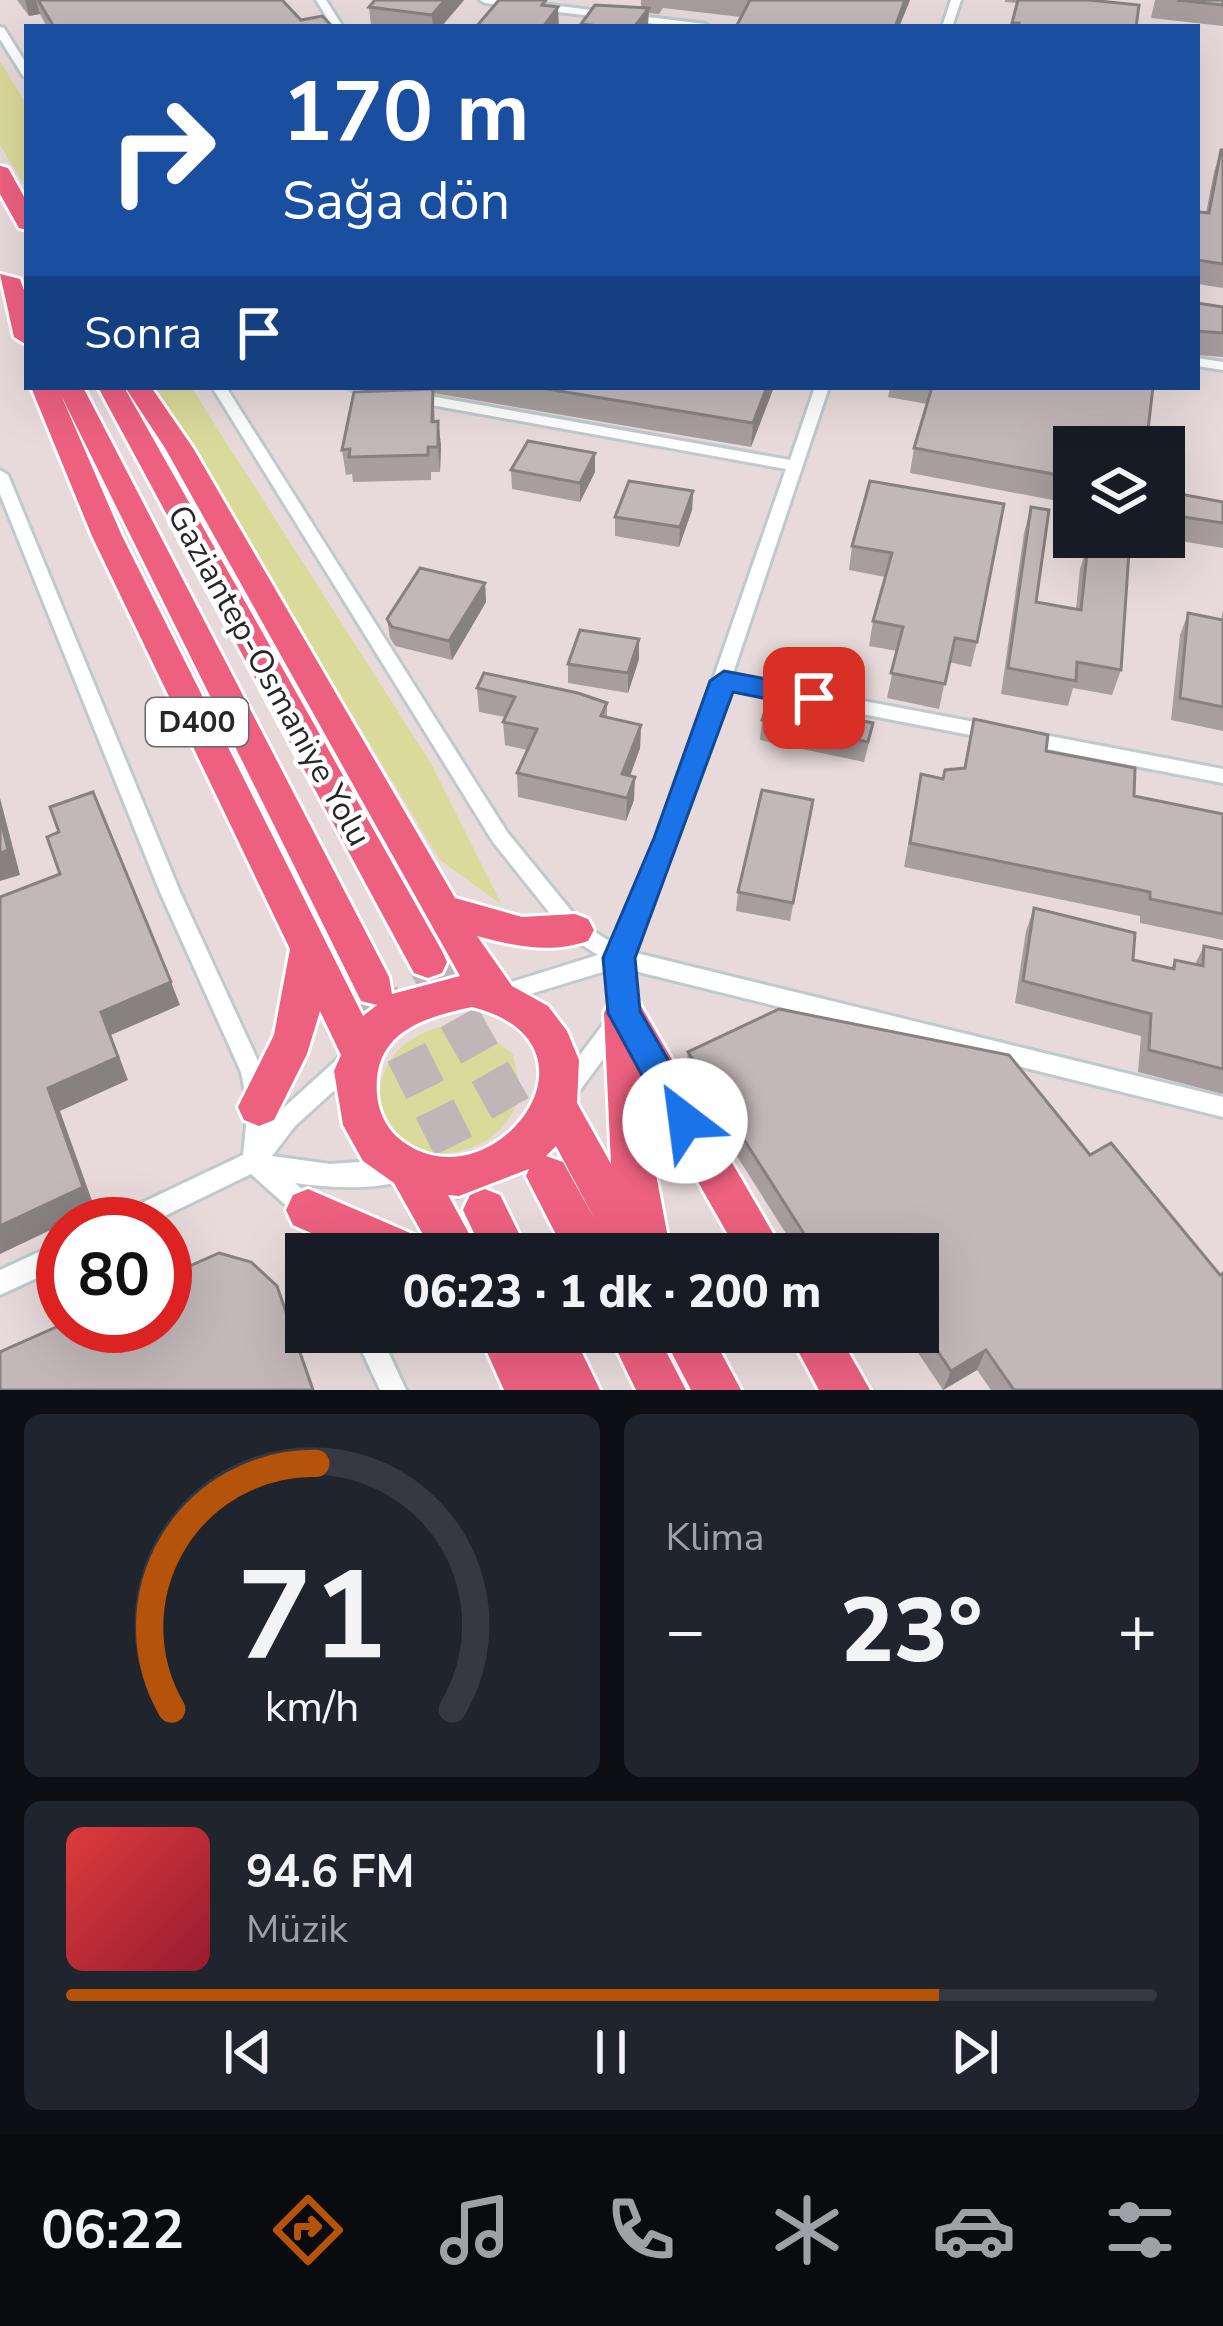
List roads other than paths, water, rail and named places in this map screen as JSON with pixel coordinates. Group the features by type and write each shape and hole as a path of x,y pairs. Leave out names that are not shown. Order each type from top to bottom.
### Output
{"highway":[{"path":"0,173 24,217"},
{"path":"4,271 24,304"},
{"path":"4,271 24,328"},
{"name":"D400","path":"45,390 107,536 305,949 360,1052"},
{"name":"Gaziantep-Osmaniye Yolu","path":"72,390 375,989"},
{"name":"Gaziantep-Osmaniye Yolu","path":"113,390 428,962"},
{"path":"140,390 179,448 442,910 497,995"},
{"path":"442,910 522,933 575,930"},
{"name":"D400","path":"260,1107 284,1066 307,989 305,949"},
{"path":"444,992 497,995 532,1015 555,1047 560,1086 556,1106 523,1151 497,1166 438,1176 410,1169 369,1141 357,1120 353,1075 360,1052 374,1030 418,999 444,992"},
{"path":"624,1013 628,1137 646,1233"},
{"path":"624,1013 751,1233"},
{"path":"556,1106 626,1233"},
{"path":"410,1169 446,1233"},
{"path":"548,1176 579,1233"},
{"path":"308,1210 360,1233"},
{"path":"485,1210 496,1233"},
{"path":"517,1353 527,1390"},
{"path":"534,1353 576,1390"},
{"path":"642,1353 662,1390"},
{"path":"696,1353 717,1390"},
{"path":"824,1353 846,1390"}],"street":[{"path":"485,0 681,24"},
{"path":"0,30 24,69"},
{"path":"222,390 500,837 575,930 619,958 1223,1108"},
{"path":"371,390 793,465"},
{"path":"556,1106 624,1013 619,958 724,681 821,390"},
{"path":"0,475 170,892 252,1072 260,1107 254,1161"},
{"path":"724,681 1223,776"},
{"path":"497,995 619,958"},
{"path":"179,1197 254,1161 287,1119 360,1052"},
{"path":"254,1161 292,1173 350,1178 410,1169"},
{"path":"254,1161 308,1210 318,1233"},
{"path":"0,1283 36,1265"},
{"path":"376,1353 393,1390"}],"tunnel":[{"path":"428,962 539,1159"},
{"path":"378,996 476,1191"}]}
